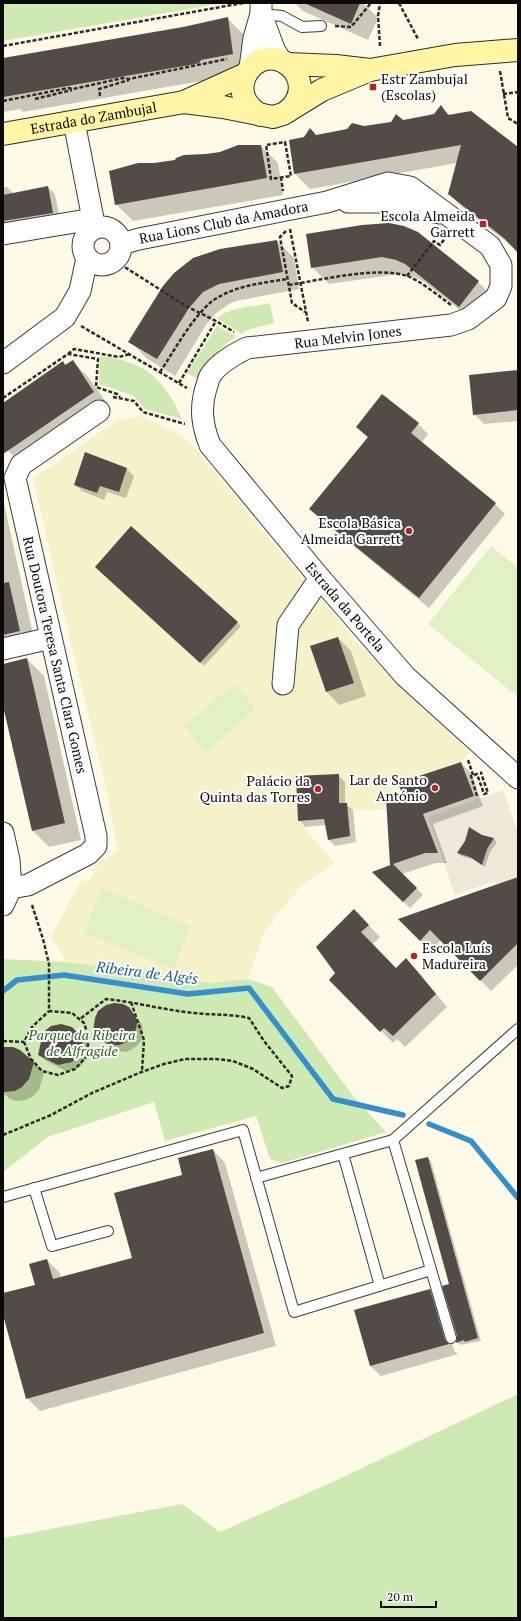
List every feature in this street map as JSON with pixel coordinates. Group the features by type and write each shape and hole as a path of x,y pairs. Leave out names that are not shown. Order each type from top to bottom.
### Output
{"street":[{"path":"256,7 274,50 298,77 300,84 297,100 288,112"},
{"path":"256,7 254,38 243,67 243,82 244,98 248,106 261,115"},
{"name":"Estrada do Zambujal","path":"3,134 184,102 223,107 273,117 288,112 322,90 370,70 455,56 518,50"},
{"name":"Estrada do Zambujal","path":"184,102 243,67 264,60 272,59 284,62 370,70"},
{"path":"74,122 94,223 84,239 84,252 87,258 97,265 115,256"},
{"name":"Rua Lions Club da Amadora","path":"115,256 139,239 327,202 387,202 446,214 490,246 510,285"},
{"path":"3,234 94,223 100,227 111,229 119,238 115,256 91,292 82,302 3,363"},
{"path":"67,314 80,291 87,258"},
{"name":"Rua Melvin Jones","path":"203,421 204,396 210,376 230,357 247,348 451,325 468,319 496,298 510,285"},
{"name":"Rua Doutora Teresa Santa Clara Gomes","path":"7,897 88,854 96,846 96,836 15,478 21,465 106,404"},
{"name":"Estrada da Portela","path":"203,421 210,445 320,578 405,676 518,778"},
{"path":"283,684 288,625 320,578"},
{"path":"3,649 51,638"},
{"path":"3,833 9,860 7,897"}],"lane":[{"path":"256,7 282,16 302,27 320,26"},
{"path":"256,1178 393,1140 518,1029"},
{"path":"3,1197 243,1130 294,1312 431,1270"},
{"path":"393,1140 451,1338"},
{"path":"343,1154 380,1286"},
{"path":"34,1188 52,1246 108,1231"}],"path":[{"path":"320,26 351,27 371,3"},
{"path":"380,3 378,16 380,46"},
{"path":"399,3 418,39"},
{"path":"3,46 256,7"},
{"path":"34,99 124,78 129,79 243,67"},
{"path":"103,87 124,82 129,79"},
{"path":"3,101 68,88 73,89"},
{"path":"518,92 503,94 508,118 518,124"},
{"path":"285,142 291,176 271,179 266,145 285,142"},
{"path":"290,227 280,237 287,279 292,302 306,312"},
{"path":"408,276 434,241 440,245"},
{"path":"293,246 303,300"},
{"path":"115,256 166,294 235,333"},
{"path":"289,285 370,273 397,273 416,280 447,302"},
{"path":"160,372 201,313 212,301 251,285 287,279"},
{"path":"67,314 178,382 216,321"},
{"path":"3,398 74,349 119,357 130,354"},
{"path":"68,354 98,359 96,387 117,394 120,398"},
{"path":"106,404 120,398 134,401 143,412 203,421"},
{"path":"469,762 473,775 471,776 477,796"},
{"path":"473,775 477,774 484,794 488,793 482,776"},
{"path":"24,1042 32,1027 49,1011 48,964 43,939 30,898"},
{"path":"3,1135 51,1115 92,1093 139,1073 164,1064 185,1059 216,1059 233,1061 253,1069 282,1088 289,1086 292,1076 264,1041 250,1018 235,1015 195,1013 106,998 80,1019"},
{"path":"131,1002 144,1040 142,1071"},
{"path":"24,1042 31,1059 42,1071 58,1075 75,1069 86,1057 89,1038 84,1022 72,1013 49,1011"},
{"path":"3,1042 24,1042"}],"shaded area":[{"path":"141,416 180,434 195,447 265,534 362,648 471,752 461,761 398,783 402,793 386,798 387,809 348,811 347,803 339,803 338,774 298,821 335,863 301,886 264,932 248,979 211,983 67,962 51,937 82,879 88,883 100,861 118,852 105,783 69,635 34,478 116,421"},
{"path":"503,790 518,833 518,877 496,884 494,881 455,895 428,817"}],"green space":[{"path":"3,3 224,3 3,41"},
{"path":"270,303 274,323 250,329 241,334 217,318 222,314 235,309"},
{"path":"217,326 236,336 220,349 198,379 187,373"},
{"path":"100,356 130,363 152,374 168,393 182,419 145,409 134,396 99,384"},
{"path":"491,546 518,568 518,697 428,624"},
{"path":"235,684 256,709 205,752 184,726"},
{"path":"102,888 191,926 173,969 84,932"},
{"name":"Parque da Ribeira de Alfragide","path":"3,959 67,962 211,983 248,979 272,987 354,1097 386,1132 282,1163 270,1159 256,1116 165,1141 154,1102 48,1137 3,1172"},
{"path":"518,1394 518,1618 3,1618 3,1538 182,1504 220,1532 339,1479"}],"building":[{"path":"304,3 360,3 351,24"},
{"path":"228,17 233,54 201,60 199,63 190,65 3,97 3,58 183,27"},
{"path":"441,105 448,115 471,111 518,147 518,253 505,239 448,194 461,145 294,174 289,140 304,137 310,128 316,135 347,129 352,123 364,126 391,122 396,114 403,120 434,114"},
{"path":"238,145 261,145 267,178 115,205 109,171 138,163 154,163 175,160 176,158 184,155 220,152"},
{"path":"48,186 53,213 3,221 3,195"},
{"path":"389,223 404,226 418,232 479,281 459,307 405,264 396,260 382,257 311,268 306,234 362,225"},
{"path":"277,240 283,272 219,284 203,292 189,308 157,359 128,342 163,286 174,273 193,258 220,249"},
{"path":"73,360 94,392 3,454 3,403 63,361 65,365"},
{"path":"518,370 518,410 473,415 469,375"},
{"path":"382,394 419,423 411,433 496,503 419,598 309,509 368,437 356,427"},
{"path":"85,452 127,468 119,492 100,486 97,493 74,485"},
{"path":"131,526 238,622 200,663 95,567"},
{"path":"9,582 20,631 3,635 3,583"},
{"path":"338,637 354,683 326,692 310,646"},
{"path":"27,658 65,823 32,831 3,706 3,664"},
{"path":"461,762 474,796 423,814 438,853 425,853 390,865 386,798 402,793 398,783"},
{"name":"Palácio da Quinta das Torres","path":"339,774 339,803 347,803 350,836 328,840 324,819 298,821 296,776"},
{"path":"469,827 482,835 494,838 487,849 482,865 470,857 457,853 465,841"},
{"path":"393,864 417,888 403,902 372,872"},
{"path":"518,877 518,943 480,981 430,930 420,941 398,919"},
{"path":"354,909 369,925 361,932 396,968 406,958 436,994 393,1036 384,1028 380,1032 329,980 335,973 316,947"},
{"path":"114,1003 123,1004 129,1007 135,1016 137,1023 135,1034 130,1040 120,1045 111,1045 104,1042 93,1032 95,1018 98,1011 106,1005"},
{"path":"61,1024 72,1027 83,1038 80,1052 77,1057 72,1062 58,1065 38,1055 42,1037 46,1030 51,1026"},
{"path":"3,1047 13,1047 20,1050 34,1062 29,1079 22,1087 15,1091 3,1092"},
{"path":"213,1149 264,1333 26,1399 3,1315 3,1293 35,1285 29,1264 47,1259 53,1279 132,1258 114,1193 182,1175 178,1158"},
{"path":"428,1157 478,1338 465,1342 464,1340 456,1343 457,1336 442,1286 449,1284 415,1160"},
{"path":"430,1289 445,1340 449,1344 370,1366 354,1310"}],"waterway":[{"name":"Ribeira de Algés","path":"3,991 17,980 64,975 188,994 249,988 333,1099 403,1115"},
{"name":"Ribeira de Algés","path":"429,1124 471,1141 518,1198"}],"place":[{"name":"Estr Zambujal (Escolas)","path":"373,87"},
{"name":"Escola Almeida Garrett","path":"483,224"},
{"name":"Escola Básica Almeida Garrett","path":"409,531"},
{"name":"Lar de Santo António","path":"435,788"},
{"name":"Palácio da Quinta das Torres","path":"318,789"},
{"name":"Escola Luís Madureira","path":"414,956"}]}
